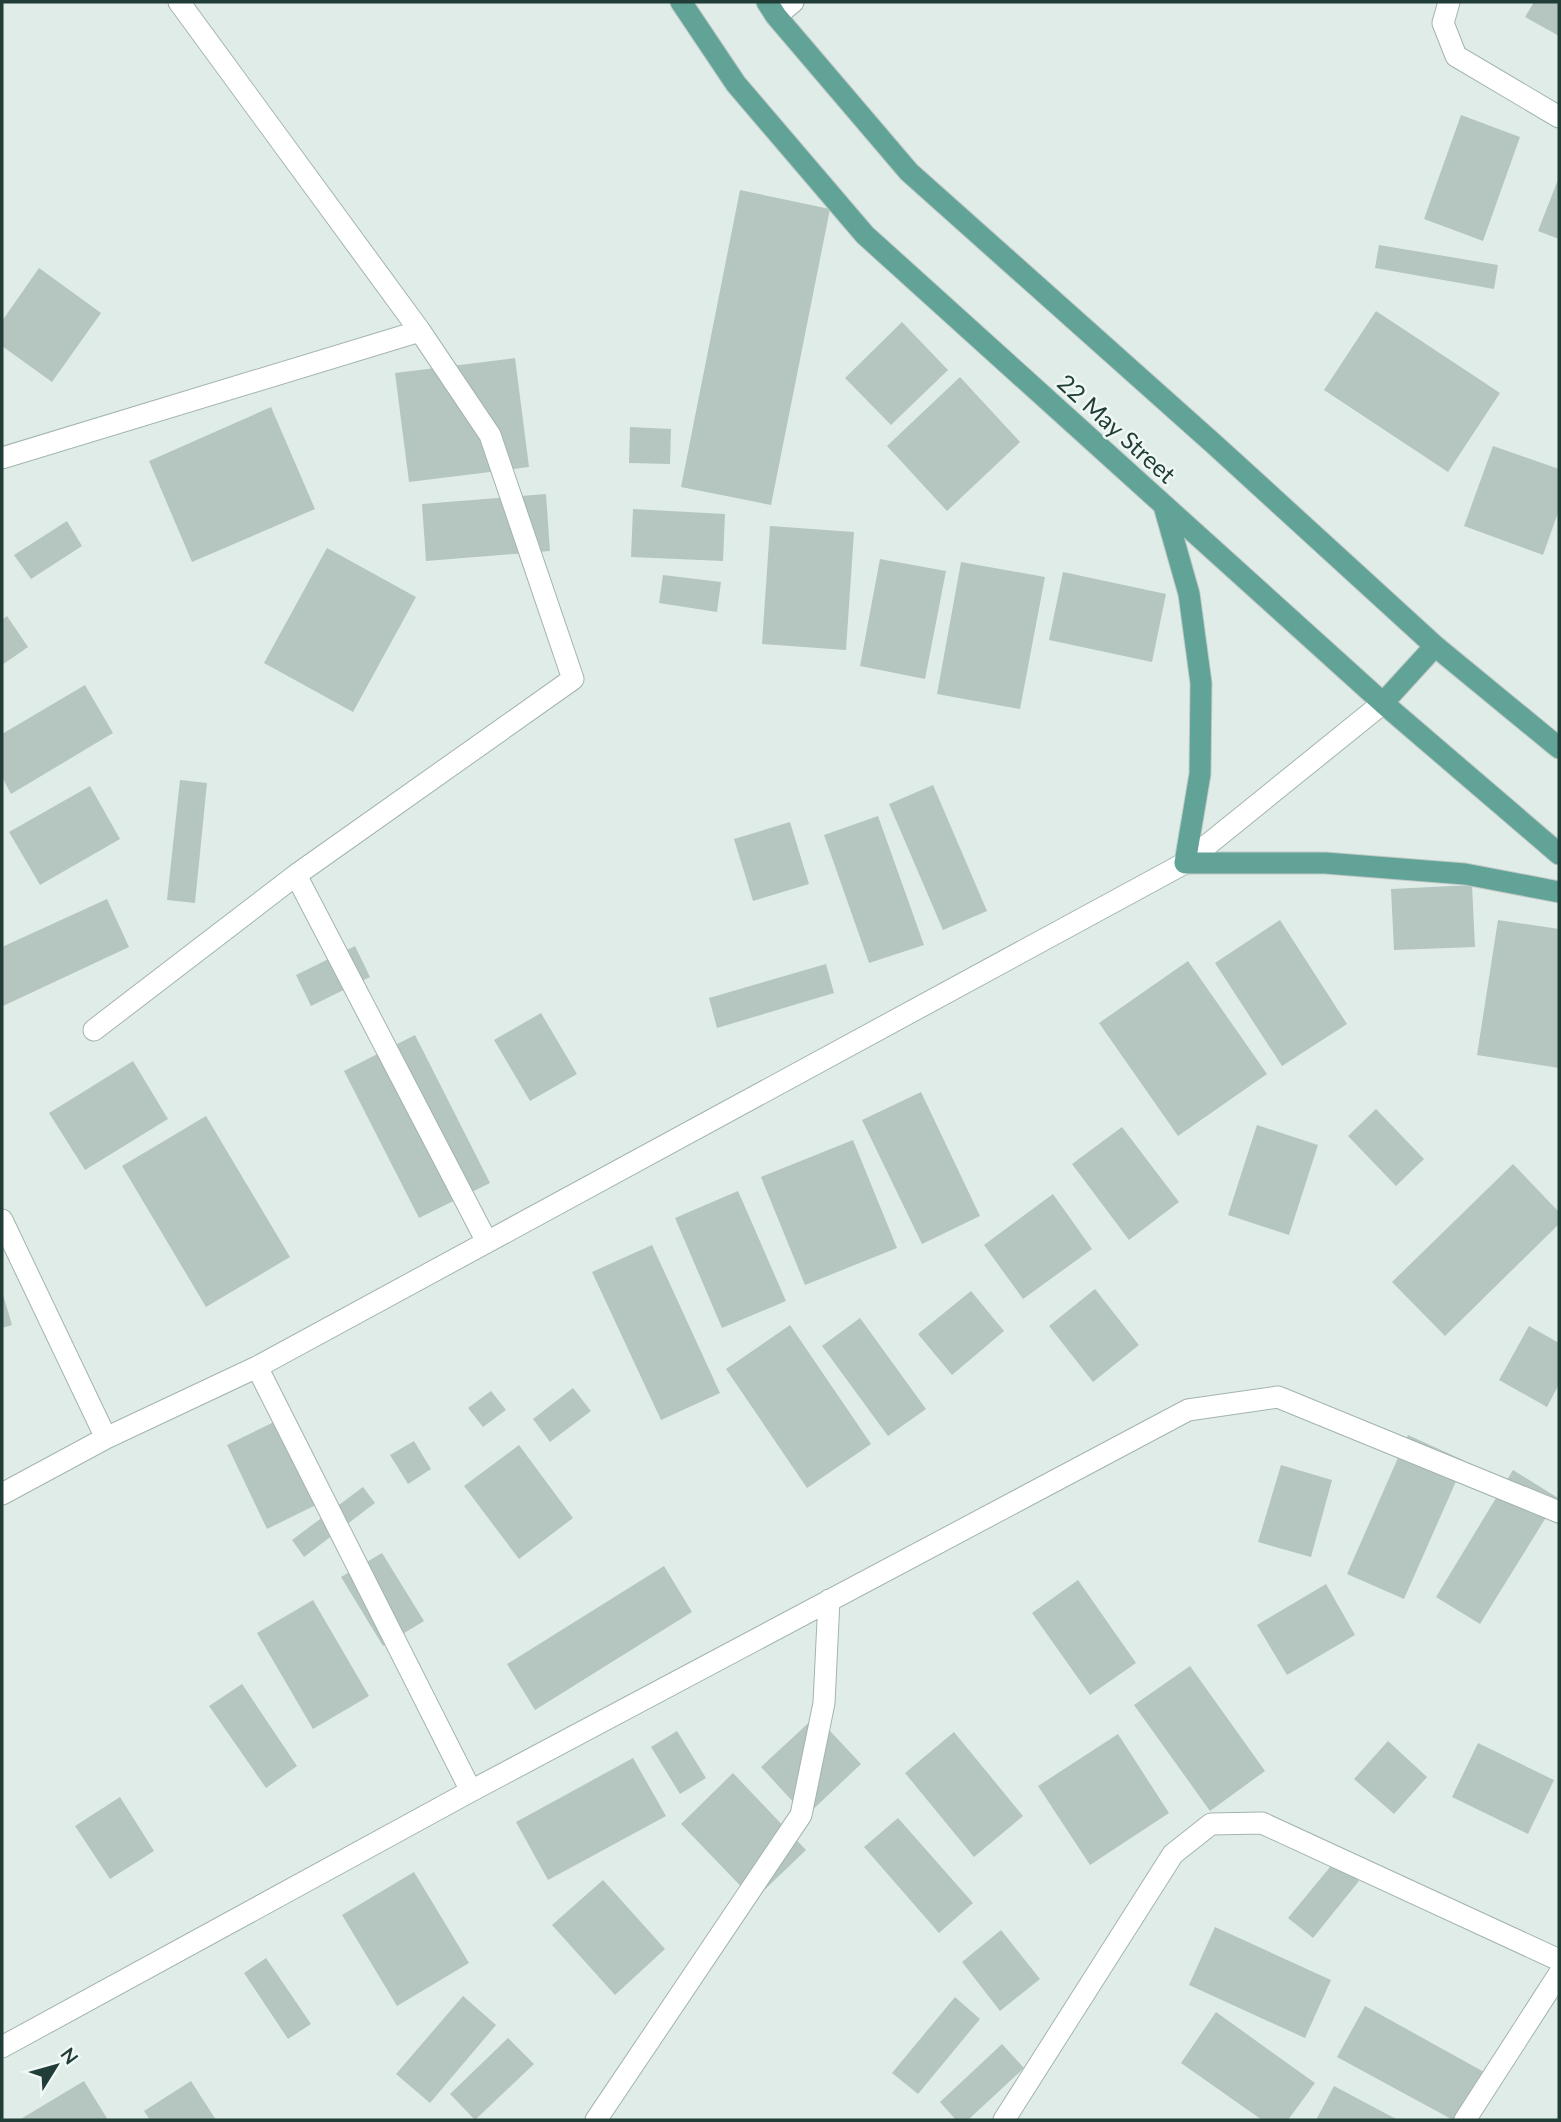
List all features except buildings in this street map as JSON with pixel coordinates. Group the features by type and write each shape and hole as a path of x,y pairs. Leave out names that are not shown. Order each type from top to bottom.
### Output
{"main road":[{"name":"22 May Street","path":"681,2 736,84 864,235 1383,703 1559,854"},
{"path":"772,9 909,172 1435,646 1559,748"},
{"path":"1164,506 1189,594 1201,683 1200,774 1185,863 1339,864 1465,874 1559,892"},
{"path":"1383,703 1435,646"}],"street":[{"path":"94,1030 296,875 573,679 490,435 420,331 179,2"},
{"path":"772,9 793,2"},
{"path":"1449,2 1443,23 1456,56 1559,117"},
{"path":"2,458 420,331"},
{"path":"2,1494 106,1438 257,1367 1185,863 1383,703"},
{"path":"296,875 487,1242"},
{"path":"2,1220 106,1438"},
{"path":"257,1367 471,1791"},
{"path":"2,2047 471,1791 1188,1410 1278,1397 1559,1512"},
{"path":"596,2120 801,1815 824,1703 829,1601"},
{"path":"1004,2120 1173,1854 1212,1824 1262,1823 1559,1960"},
{"path":"1465,2120 1559,1975"}]}
